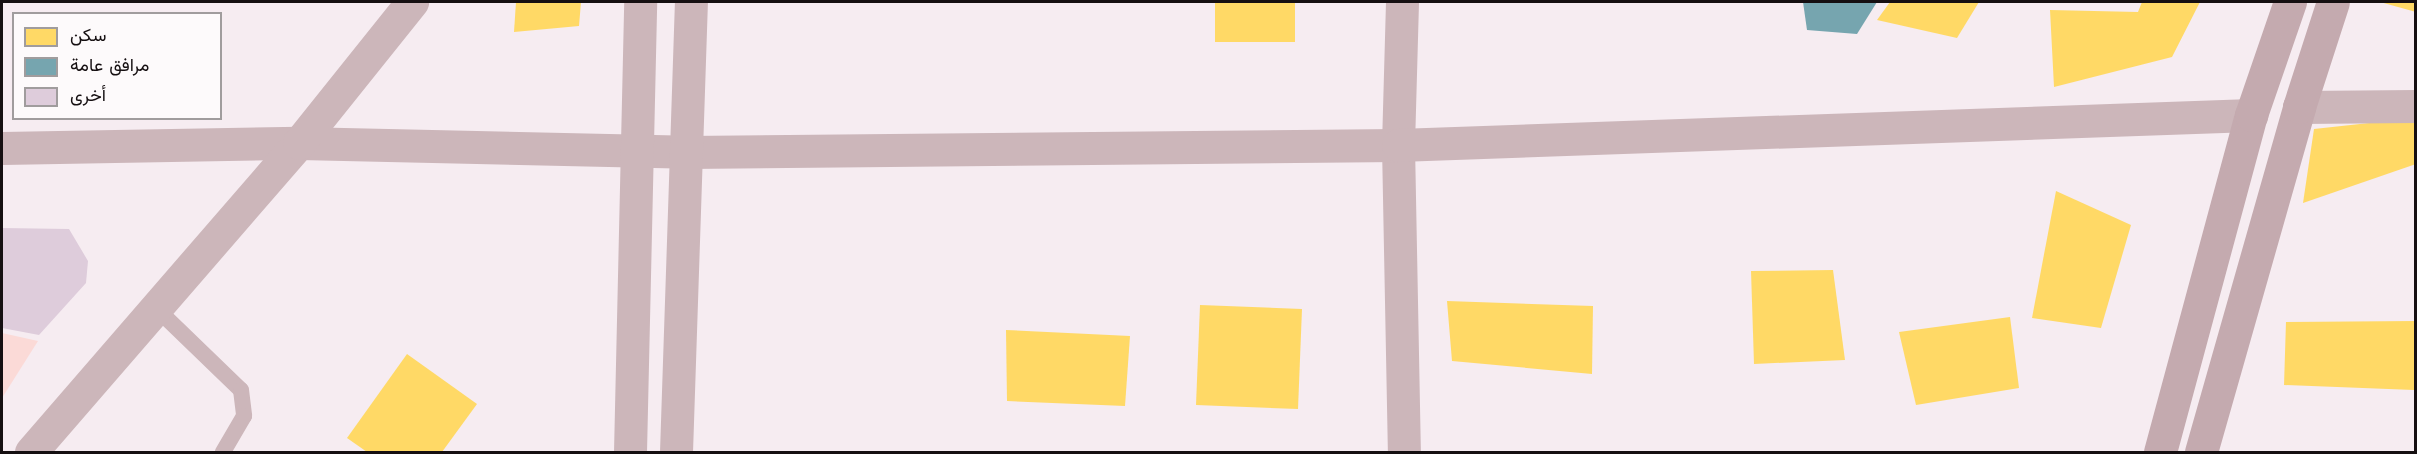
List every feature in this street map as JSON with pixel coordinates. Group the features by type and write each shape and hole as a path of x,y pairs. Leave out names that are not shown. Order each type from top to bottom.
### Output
{"main road":[{"path":"2160,453 2251,115 2290,2"},
{"path":"2201,453 2299,107 2333,2"}],"street":[{"path":"31,453 299,143 412,2"},
{"path":"630,453 640,2"},
{"path":"676,453 691,2"},
{"path":"1402,2 1398,145 1404,453"},
{"path":"2299,107 2415,106"},
{"path":"2,148 299,143 687,152 1398,145 2251,115"}],"lane":[{"path":"156,308 241,390 244,416 232,441 223,453"}],"shaded area":[{"path":"2,333 38,341 2,398"}],"building: سكن":[{"path":"516,2 581,2 579,26 514,32"},
{"path":"1215,2 1295,2 1295,42 1215,42"},
{"path":"1890,2 1979,2 1957,38 1877,20"},
{"path":"2142,2 2200,2 2172,57 2054,87 2050,10 2138,12"},
{"path":"2380,2 2416,2 2416,12"},
{"path":"2415,118 2416,164 2303,203 2314,129"},
{"path":"2056,191 2131,225 2101,328 2032,318"},
{"path":"1833,270 1845,360 1754,364 1751,271"},
{"path":"1447,301 1593,306 1592,374 1452,361"},
{"path":"1200,305 1302,309 1298,409 1196,405"},
{"path":"2010,317 2019,388 1916,405 1899,332"},
{"path":"2416,321 2414,390 2284,385 2286,322"},
{"path":"1006,330 1130,336 1125,406 1007,401"},
{"path":"407,354 477,404 442,452 367,452 347,438"}],"building: مرافق عامة":[{"path":"1803,2 1877,2 1857,34 1807,30"}],"building: أخرى":[{"path":"2,228 69,229 88,261 86,283 39,335 2,328"}]}
